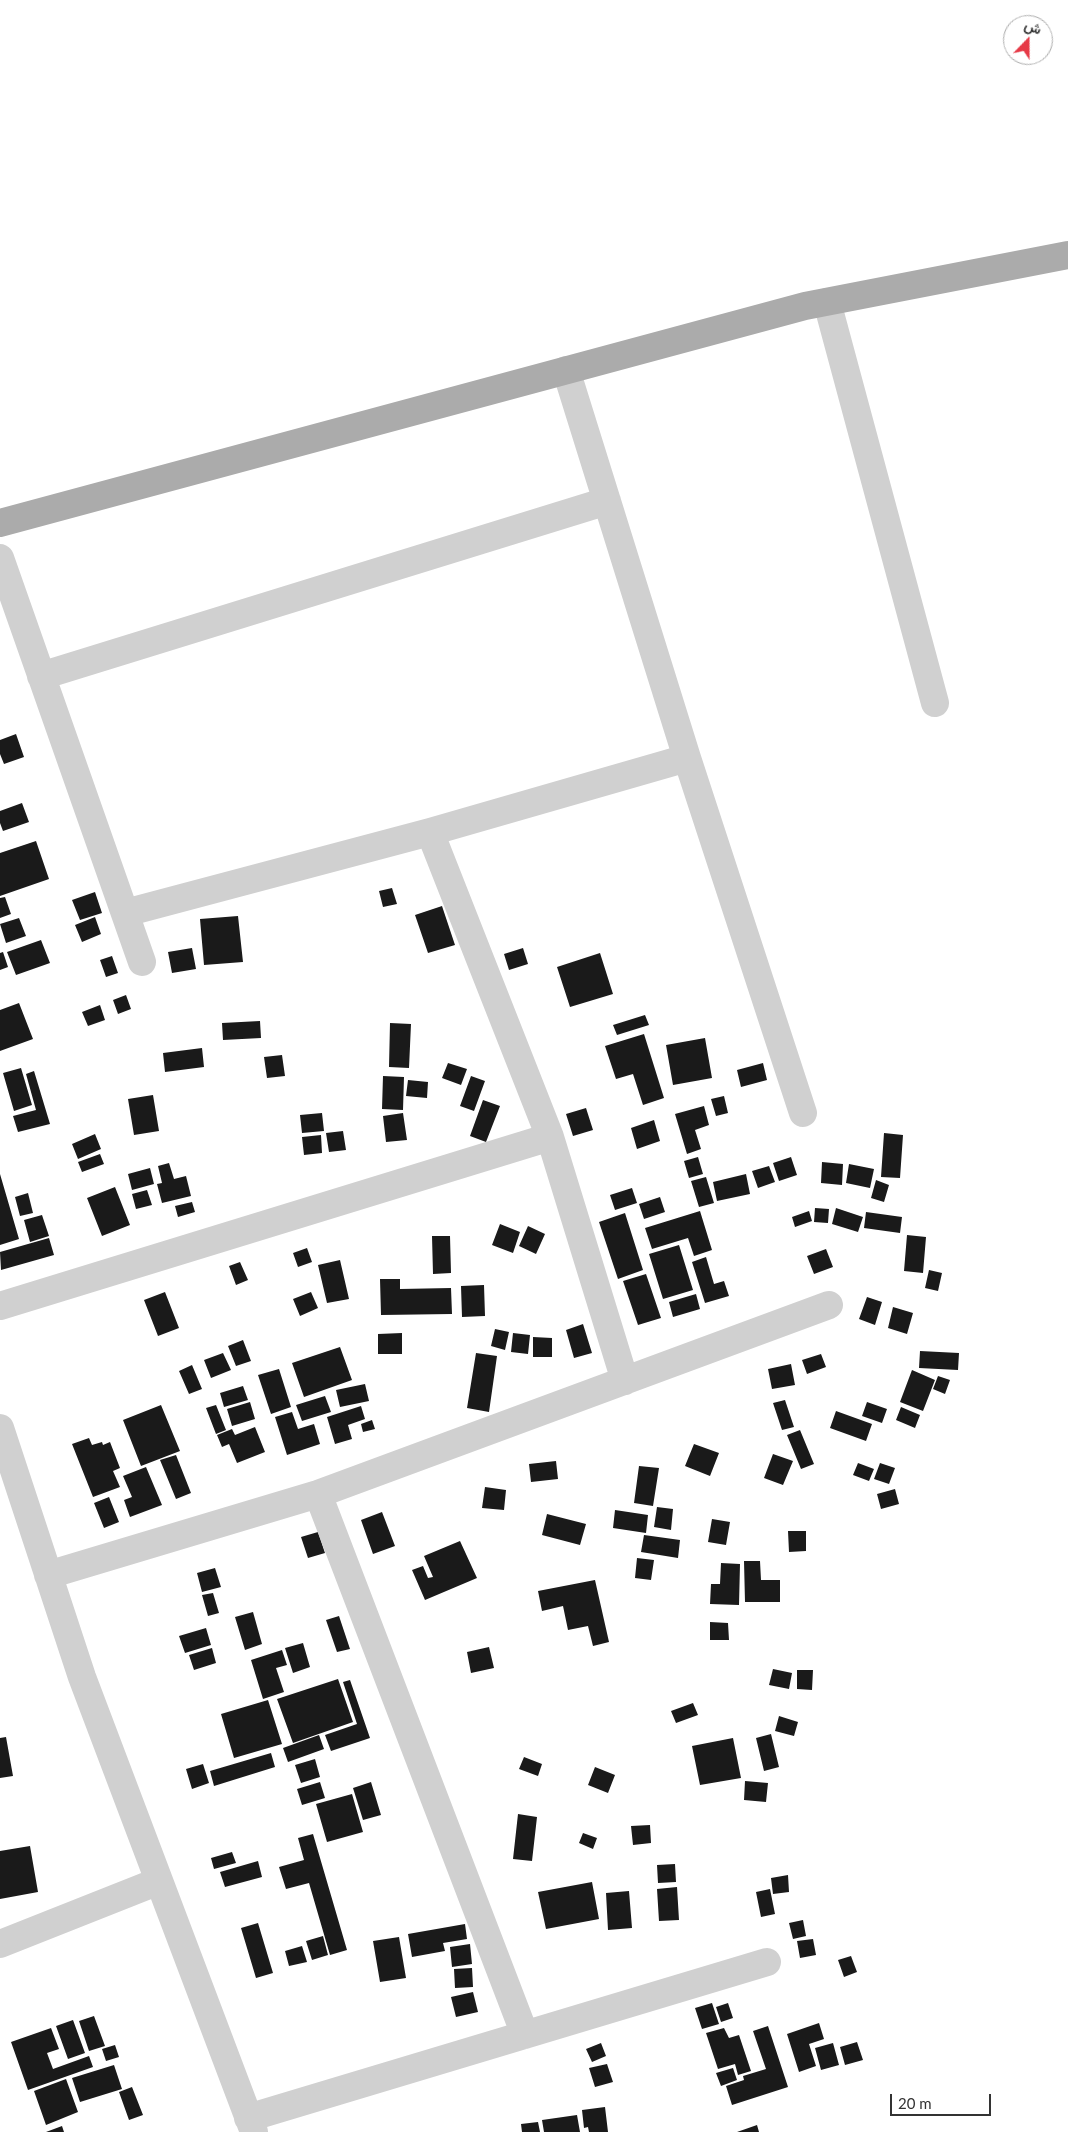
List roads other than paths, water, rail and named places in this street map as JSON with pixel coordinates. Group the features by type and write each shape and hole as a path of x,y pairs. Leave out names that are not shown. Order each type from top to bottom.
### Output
{"main road":[{"path":"0,523 566,370 827,302 1068,255"}],"street":[{"path":"827,302 935,703"},
{"path":"566,370 687,758 803,1113"},
{"path":"41,676 607,501"},
{"path":"0,558 142,962"},
{"path":"125,913 430,832 687,758"},
{"path":"430,832 550,1137 624,1381"},
{"path":"0,1306 550,1137"},
{"path":"48,1575 318,1494 829,1305"},
{"path":"0,1428 82,1677 251,2125 525,2035 767,1962"},
{"path":"318,1494 525,2035"},
{"path":"0,1944 159,1881"}]}
